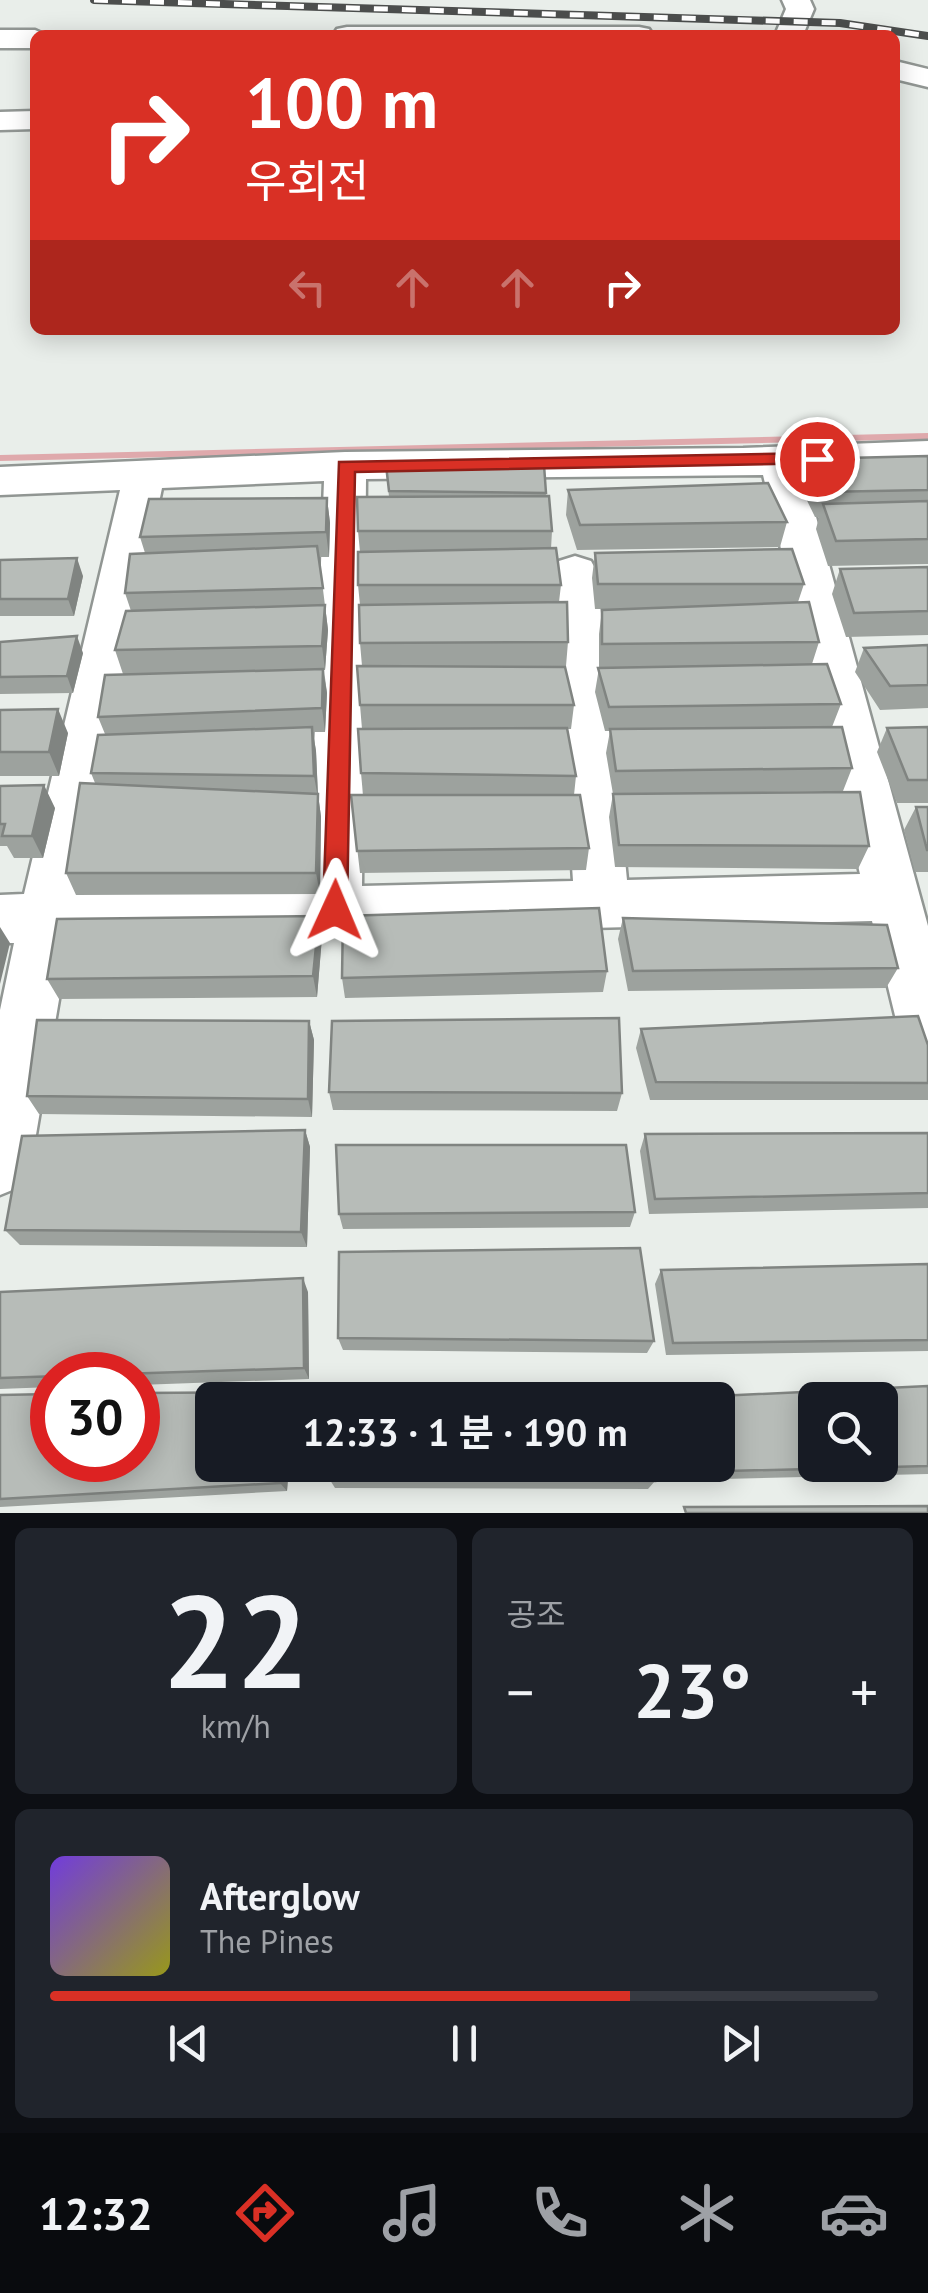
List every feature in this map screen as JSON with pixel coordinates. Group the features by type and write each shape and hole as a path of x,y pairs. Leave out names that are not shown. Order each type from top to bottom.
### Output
{"street":[{"path":"791,30 800,9 796,0"},
{"path":"0,40 30,39"},
{"path":"900,71 928,78"},
{"path":"0,121 30,120"},
{"path":"0,481 346,466 928,454"},
{"path":"780,460 928,1032"},
{"path":"335,910 346,466"},
{"path":"0,1164 23,918 144,475"},
{"path":"575,572 602,904"},
{"path":"23,918 890,897"}],"building":[{"path":"928,456 928,490 822,492 806,459"},
{"path":"386,465 544,465 546,493 389,491"},
{"path":"768,483 787,522 580,525 568,490"},
{"path":"549,496 552,531 358,531 357,497"},
{"path":"327,498 326,532 140,537 149,499"},
{"path":"928,501 928,539 836,541 823,504"},
{"path":"317,546 323,588 125,593 130,554"},
{"path":"556,548 561,585 358,585 358,552"},
{"path":"792,549 804,584 598,584 595,553"},
{"path":"77,558 68,599 0,599 0,560"},
{"path":"928,567 928,611 854,613 840,569"},
{"path":"567,602 568,642 360,643 359,605"},
{"path":"809,602 819,642 602,644 602,610"},
{"path":"325,605 322,646 115,650 126,611"},
{"path":"77,636 67,676 0,677 0,642"},
{"path":"928,645 928,685 890,686 864,648"},
{"path":"827,664 841,704 609,707 598,668"},
{"path":"357,666 565,667 574,705 360,705"},
{"path":"323,669 322,708 98,717 105,675"},
{"path":"58,709 49,752 0,752 0,710"},
{"path":"312,727 314,776 91,773 98,735"},
{"path":"842,727 852,768 616,771 610,729"},
{"path":"928,727 928,780 908,780 887,728"},
{"path":"567,728 576,776 361,773 358,729"},
{"path":"80,783 318,794 316,873 66,873"},
{"path":"44,785 32,836 2,836 5,824 0,824 0,786"},
{"path":"860,792 869,846 619,845 613,794"},
{"path":"351,795 580,795 589,848 357,851"},
{"path":"916,807 928,807 928,850 927,850"},
{"path":"599,908 607,971 342,978 343,916"},
{"path":"319,916 313,976 47,979 57,919"},
{"path":"623,918 887,925 898,968 633,971"},
{"path":"918,1016 928,1045 928,1083 656,1082 641,1029"},
{"path":"619,1018 622,1093 329,1092 332,1021"},
{"path":"37,1020 309,1021 308,1099 27,1096"},
{"path":"305,1130 301,1232 5,1230 22,1136"},
{"path":"928,1133 928,1193 655,1199 645,1134"},
{"path":"336,1145 626,1145 635,1212 339,1214"},
{"path":"640,1248 654,1341 338,1338 339,1252"},
{"path":"928,1264 928,1340 673,1343 661,1270"},
{"path":"303,1278 304,1368 160,1373 160,1352 30,1352 30,1377 0,1378 0,1292"},
{"path":"928,1386 928,1466 898,1467 898,1387"},
{"path":"798,1392 798,1469 735,1471 735,1395"},
{"path":"160,1393 195,1393 195,1482 280,1483 0,1499 0,1395 30,1394 30,1482 160,1482"},
{"path":"928,1506 928,1513 686,1513 684,1507"}],"waterway":[{"path":"0,458 928,436"}],"railway":[{"path":"94,0 840,23 887,30"},
{"path":"900,32 928,36"}],"route":[{"path":"335,910 346,466 817,459"}]}
